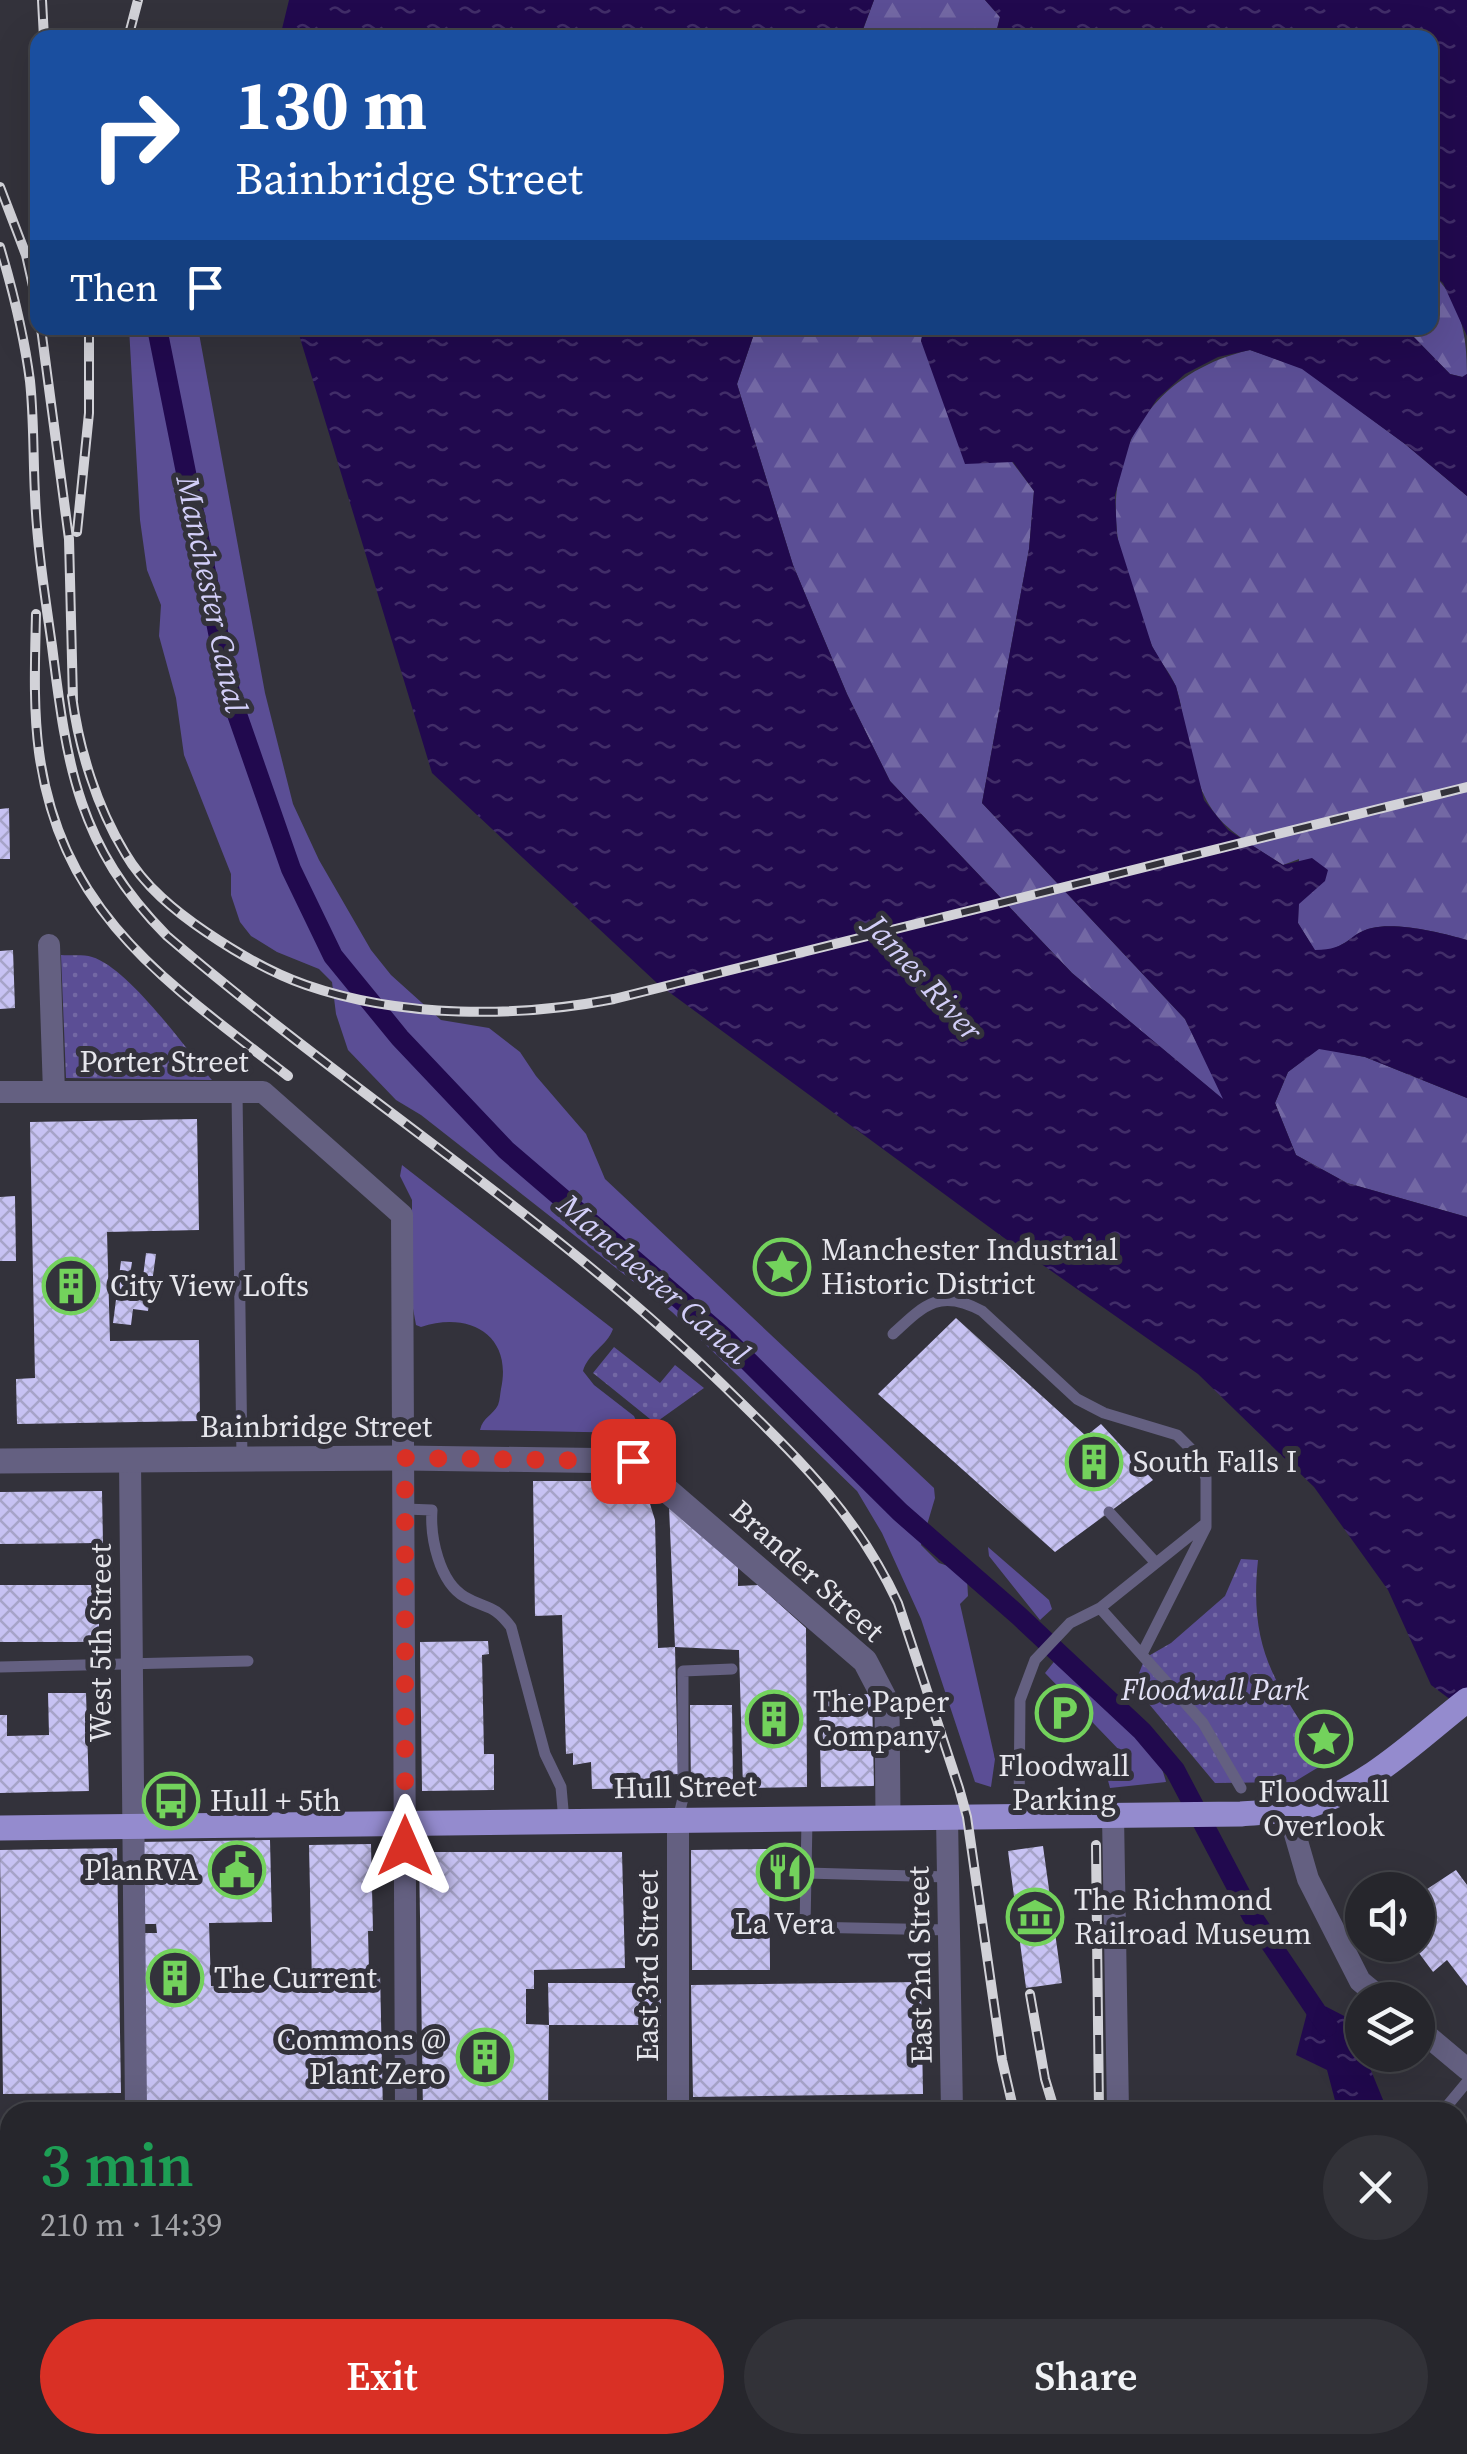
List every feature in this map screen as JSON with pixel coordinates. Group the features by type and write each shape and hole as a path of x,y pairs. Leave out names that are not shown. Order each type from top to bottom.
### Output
{"main road":[{"name":"Hull Street","path":"0,1828 1158,1815 1241,1801 1288,1810 1326,1799 1364,1780 1467,1700"}],"street":[{"path":"49,945 54,1092"},
{"name":"Porter Street","path":"0,1092 263,1092 402,1215 405,1458"},
{"path":"405,1458 406,2102"},
{"name":"Bainbridge Street","path":"0,1461 405,1458 633,1461"},
{"name":"West 5th Street","path":"130,1460 136,2102"},
{"name":"Brander Street","path":"633,1461 865,1661 886,1704 888,1816"},
{"path":"1288,1810 1308,1879 1361,1982"},
{"path":"1113,1815 1118,2102"},
{"name":"East 2nd Street","path":"947,1817 952,2102"},
{"name":"East 3rd Street","path":"678,1819 678,2102"},
{"path":"1435,2042 1467,2069"}],"lane":[{"path":"238,1092 242,1459"},
{"path":"892,1334 918,1310 937,1300 950,1299 982,1311 1077,1399 1104,1414 1163,1430 1188,1443 1206,1478 1206,1523 1197,1550 1142,1654"},
{"path":"404,1509 432,1510 430,1531 448,1582 463,1596 498,1610 510,1628 545,1754 561,1787 564,1821"},
{"path":"1109,1512 1156,1563"},
{"path":"1019,1816 1020,1700 1034,1660 1070,1623 1100,1608 1206,1523"},
{"path":"1100,1608 1203,1723 1241,1801"},
{"path":"0,1668 248,1661"},
{"path":"678,1819 683,1798 683,1671 732,1669"},
{"path":"807,1818 805,1927 949,1930"},
{"path":"807,1873 948,1876"},
{"path":"1450,2102 1467,2082"}],"green space":[{"path":"874,0 985,0 1000,17 997,30 863,30"},
{"path":"1438,280 1460,319 1467,360 1467,374 1450,374 1412,335 1438,335"},
{"path":"129,335 199,335 265,693 293,804 319,860 371,950 391,975 441,1020 489,1028 520,1052 586,1134 605,1179 934,1488 935,1498 921,1545 939,1563 957,1569 967,1578 968,1596 960,1604 995,1759 991,1787 975,1782 921,1619 882,1533 857,1491 672,1312 421,1115 396,1100 348,1050 336,1014 332,982 319,969 277,952 251,936 240,922 231,895 231,874 184,755 176,698 159,636 161,605 147,570 140,520"},
{"path":"754,335 922,335 921,341 1034,491 1029,549 982,803 1185,1019 1226,1102 1072,973 890,781 847,694 793,565 737,384"},
{"path":"1250,350 1302,368 1405,444 1467,496 1467,940 1394,926 1364,930 1335,948 1315,951 1298,923 1299,859 1283,865 1228,828 1200,786 1176,687 1153,647 1126,574 1117,532 1116,499 1131,439 1147,414 1191,374"},
{"path":"61,955 92,957 123,976 212,1080 66,1078"},
{"path":"1319,1048 1365,1057 1467,1098 1467,1217 1347,1183 1296,1155 1275,1103 1288,1072"},
{"path":"402,1165 613,1329 583,1371 594,1385 634,1416 634,1433 480,1430 499,1403 503,1370 500,1354 483,1331 470,1325 416,1325 412,1303 412,1200 400,1176"},
{"path":"614,1347 660,1383 675,1365 704,1388 655,1423 593,1373"},
{"path":"988,1547 1049,1600 1052,1609 1040,1620 989,1556"},
{"name":"Floodwall Park","path":"1241,1559 1258,1560 1256,1593 1263,1646 1281,1690 1327,1762 1294,1782 1215,1783 1134,1686 1145,1658 1171,1643 1225,1596"},
{"path":"1057,1658 1150,1748 1166,1782 1110,1788 1106,1773 1123,1754 1045,1673"}],"water":[{"path":"289,0 874,0 863,30 282,30"},
{"path":"985,0 1467,0 1467,336 1438,279 1438,30 997,30 1000,17"},
{"name":"James River","path":"299,335 754,335 737,384 793,565 847,694 890,781 1072,973 1223,1099 1185,1019 982,803 1029,549 1034,491 1013,462 965,464 921,341 922,335 1412,335 1450,374 1467,374 1467,496 1405,444 1302,369 1250,350 1218,357 1185,374 1157,399 1131,439 1115,495 1117,536 1152,646 1176,686 1204,800 1228,830 1283,865 1312,858 1328,870 1325,881 1299,904 1298,923 1315,950 1335,947 1364,930 1394,926 1467,940 1467,1098 1365,1057 1319,1049 1288,1072 1275,1103 1296,1155 1347,1183 1467,1217 1467,1712 1431,1685 1388,1590 1314,1487 1198,1374 1000,1235 658,984 432,773"},
{"path":"1323,2005 1345,2016 1345,2072 1372,2072 1384,2102 1335,2102 1327,2070 1296,2055 1308,2009"}],"building":[{"path":"9,808 10,859 0,859 0,809"},
{"path":"13,950 15,1008 0,1009 0,951"},
{"name":"City View Lofts","path":"197,1119 199,1230 107,1232 110,1341 199,1340 200,1421 17,1424 16,1379 35,1378 30,1122"},
{"path":"15,1196 16,1261 0,1261 0,1197"},
{"path":"146,1253 156,1254 148,1311 133,1309 131,1325 113,1323 121,1261 132,1262 130,1276 143,1277"},
{"name":"South Falls I","path":"956,1318 1086,1436 1101,1424 1153,1480 1055,1552 878,1394"},
{"path":"533,1481 643,1481 655,1520 658,1648 675,1647 678,1774 660,1775 660,1788 592,1789 591,1762 573,1765 573,1753 566,1754 562,1615 535,1616"},
{"path":"102,1491 103,1543 0,1544 0,1492"},
{"name":"The Paper Company","path":"669,1506 738,1567 738,1586 758,1585 806,1628 807,1787 743,1788 739,1650 675,1647"},
{"path":"0,1585 99,1585 99,1642 0,1642"},
{"path":"488,1641 489,1654 482,1655 484,1754 494,1754 494,1790 422,1791 420,1642"},
{"path":"48,1693 86,1693 89,1791 0,1793 0,1715 7,1715 7,1736 49,1735"},
{"path":"819,1694 872,1694 874,1786 821,1787"},
{"path":"690,1705 732,1705 733,1788 691,1788"},
{"name":"The Current","path":"270,1840 272,1922 209,1923 211,1986 312,1984 309,1845 371,1844 373,1931 368,1931 369,1972 380,1972 383,2102 142,2102 139,1933 157,1933 156,1924 138,1924 137,1842"},
{"name":"The Richmond Railroad Museum","path":"1043,1846 1062,1983 1026,1988 1008,1851"},
{"path":"117,1848 121,2093 3,2094 0,1850"},
{"path":"769,1849 770,1970 692,1970 691,1850"},
{"name":"La Vera","path":"774,1850 797,1851 796,1894 773,1894"},
{"path":"419,1852 622,1852 625,1968 534,1970 534,1989 526,1989 526,2024 549,2025 548,2102 423,2102"},
{"path":"1456,1870 1467,1885 1467,1986 1447,1960 1433,1972 1426,1962 1435,1962 1435,1884"},
{"path":"921,1982 923,2094 693,2097 691,1985"},
{"path":"548,1983 661,1983 661,2025 549,2025"}],"waterway":[{"name":"Manchester Canal","path":"158,335 231,697 291,869 333,956 400,1038 506,1150 725,1338 900,1512 1142,1731 1175,1770 1252,1916 1327,2027"}],"railway":[{"path":"42,0 44,30"},
{"path":"130,30 138,0"},
{"path":"0,187 30,273"},
{"path":"0,247 18,313 30,381 38,533 64,730 82,803 95,837 137,903 167,936 520,1211 657,1324 775,1436 842,1511 898,1603 959,1788 967,1817 1002,2060 1012,2102"},
{"path":"42,335 69,539 73,700"},
{"path":"77,532 89,413 89,335"},
{"path":"36,614 39,752 51,809 70,858 96,902 162,976 288,1076"},
{"path":"72,696 84,757 106,817 133,865 161,897 218,940 280,975 342,996 419,1009 499,1012 614,999 1467,787"},
{"path":"1096,1845 1099,2102"},
{"path":"1030,1994 1052,2102"}],"place":[{"name":"Manchester Industrial Historic District","path":"782,1267"},
{"name":"City View Lofts","path":"71,1286"},
{"name":"South Falls I","path":"1094,1462"},
{"name":"Floodwall Parking","path":"1064,1713"},
{"name":"The Paper Company","path":"774,1719"},
{"name":"Floodwall Overlook","path":"1324,1739"},
{"name":"Hull + 5th","path":"171,1801"},
{"name":"PlanRVA","path":"237,1870"},
{"name":"La Vera","path":"785,1872"},
{"name":"The Richmond Railroad Museum","path":"1035,1917"},
{"name":"The Current","path":"175,1978"},
{"name":"Commons @ Plant Zero","path":"485,2057"}],"route":[{"path":"405,1846 405,1458 633,1461"}]}
